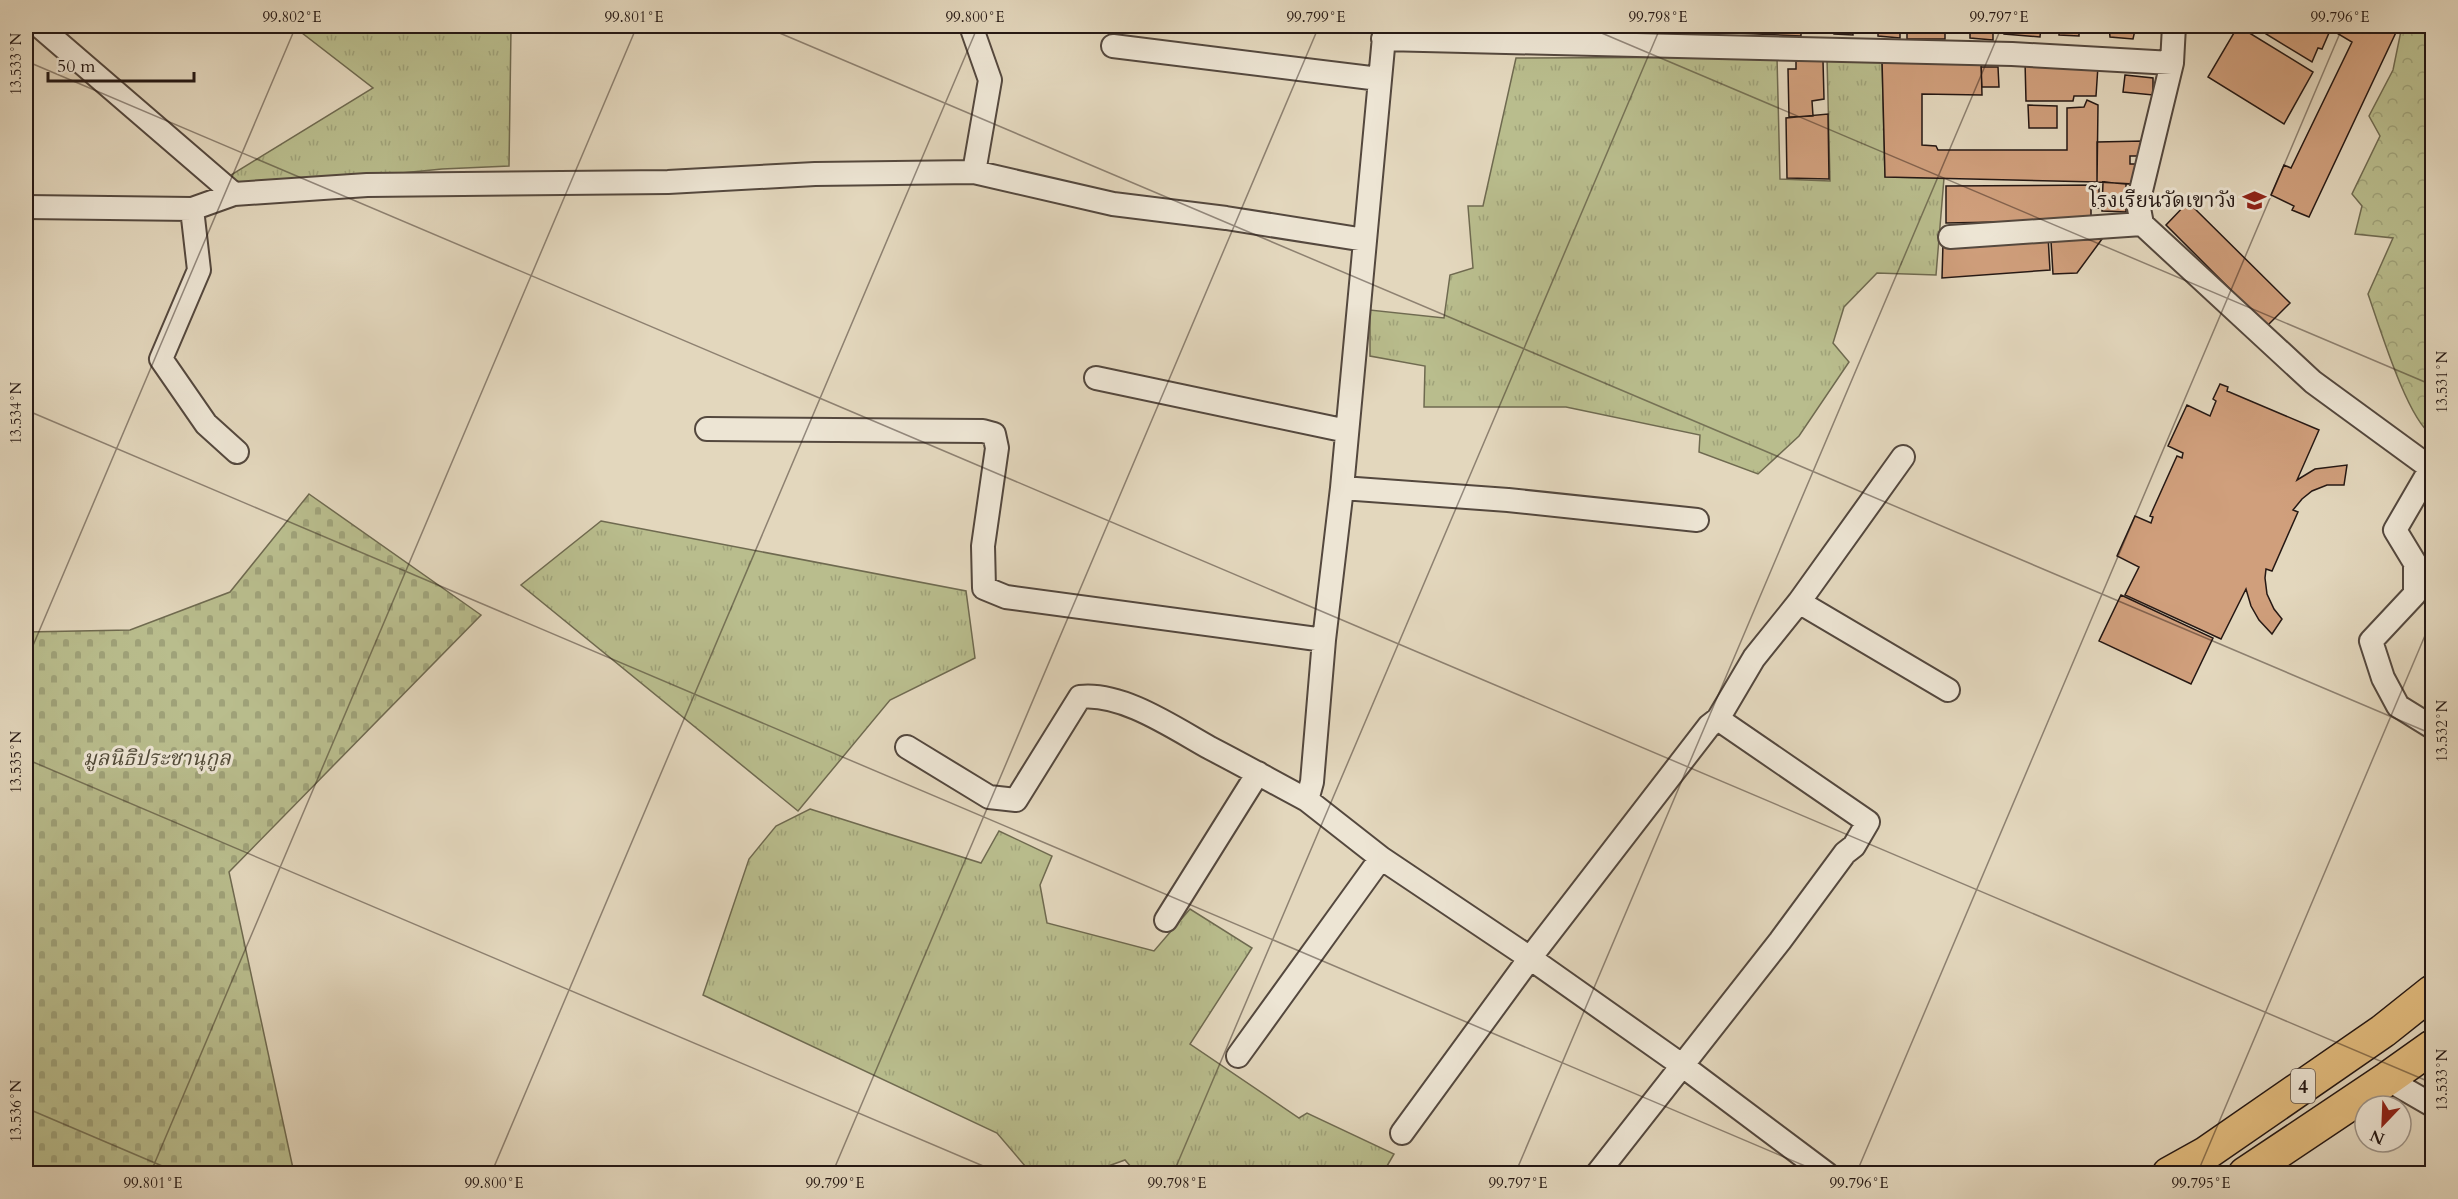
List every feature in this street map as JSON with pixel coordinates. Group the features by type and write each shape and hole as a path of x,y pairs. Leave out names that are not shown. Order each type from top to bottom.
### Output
{"highway":[{"name":"4","path":"2169,1173 2214,1148 2383,1031 2433,992"},
{"name":"4","path":"2245,1173 2433,1047"}],"street":[{"path":"39,26 234,194"},
{"path":"971,26 990,80 974,172"},
{"path":"2174,26 2172,63 2139,202 2142,224 2313,382 2432,469 2395,530 2415,563 2415,594 2371,641 2383,678 2398,706 2433,727"},
{"path":"1307,800 1312,782 1324,640 1342,488 1384,32 2012,54 2172,63"},
{"path":"1113,46 1379,79"},
{"path":"26,207 192,209 234,194 367,185 668,182 815,174 974,172 1113,204 1227,218 1365,240"},
{"path":"192,209 200,270 160,359 206,424 237,452"},
{"path":"1950,237 2142,224"},
{"path":"1096,378 1347,431"},
{"path":"706,429 983,431 994,434 997,448 983,546 984,588 1006,597 1324,640"},
{"path":"1402,1133 1530,958 1709,726 1718,719 1754,658 1799,602 1903,457"},
{"path":"1342,488 1508,500 1697,520"},
{"path":"1799,602 1948,690"},
{"path":"907,747 989,796 1016,800 1080,697 1091,696 1124,704 1307,800 1381,858 1530,958 1683,1066 1827,1173"},
{"path":"1597,1173 1780,941 1845,853 1854,846 1868,822 1718,719"},
{"path":"1166,920 1258,773"},
{"path":"1239,1056 1381,858"},
{"path":"2387,1079 2433,1105"}],"green space":[{"path":"293,26 504,26 511,29 509,166 442,169 239,189 226,178 373,88"},
{"path":"2402,26 2432,26 2432,435 2413,411 2404,392 2368,294 2393,238 2355,234 2362,206 2352,194 2380,136 2369,116 2393,70"},
{"path":"1777,57 1780,179 1830,181 1827,58 1882,60 1885,177 1944,178 1936,275 1877,273 1844,307 1833,343 1849,362 1799,436 1758,474 1699,452 1700,435 1566,407 1424,407 1425,366 1370,356 1370,310 1444,318 1450,275 1473,268 1468,206 1483,206 1516,58"},
{"name":"มูลนิธิประชานุกูล","path":"309,494 481,615 229,872 294,1173 26,1173 26,632 130,630 230,592"},
{"path":"601,521 966,591 975,658 890,700 798,811 521,585"},
{"path":"810,809 981,863 999,831 1052,856 1040,885 1047,923 1154,951 1190,909 1252,948 1190,1044 1299,1118 1307,1113 1394,1154 1383,1173 1137,1174 1125,1160 1089,1173 1031,1173 997,1133 703,995 749,859 776,826"}],"building":[{"path":"1395,26 1462,26 1461,32"},
{"path":"1467,26 1615,26 1614,35 1467,29"},
{"path":"1666,26 1801,26 1801,36 1666,30"},
{"path":"1834,26 1853,26 1853,35 1834,34"},
{"path":"1878,26 1900,26 1900,38 1878,36"},
{"path":"1907,26 1945,26 1945,39 1907,39"},
{"path":"1970,26 1993,26 1993,40 1970,38"},
{"path":"2004,26 2041,26 2040,37 2004,34"},
{"path":"2059,26 2079,26 2079,36 2059,35"},
{"path":"2109,26 2136,26 2133,39 2110,37"},
{"path":"2238,26 2313,72 2284,124 2208,77"},
{"path":"2253,26 2332,26 2322,49 2318,48 2312,62"},
{"path":"2332,26 2399,26 2309,217 2292,210 2294,206 2271,195 2284,165 2291,168 2352,42 2330,29"},
{"path":"1981,59 1982,95 1922,94 1922,145 1936,146 1938,150 2067,150 2067,108 2084,107 2087,100 2098,105 2097,182 1885,177 1882,60"},
{"path":"1796,61 1823,61 1824,99 1812,101 1813,116 1789,117 1788,69 1796,69"},
{"path":"2025,61 2098,66 2096,96 2074,96 2073,101 2026,101"},
{"path":"1981,67 1998,67 1999,87 1982,87"},
{"path":"2125,75 2153,78 2153,95 2123,92"},
{"path":"2028,105 2057,106 2057,128 2029,128"},
{"path":"1828,114 1829,179 1787,178 1786,118"},
{"path":"2144,141 2139,156 2130,156 2130,164 2138,164 2134,184 2097,182 2097,142"},
{"path":"2103,182 2126,184 2126,212 2102,211"},
{"path":"2099,185 2099,208 2091,209 2091,220 1946,223 1946,186"},
{"path":"2188,202 2290,303 2267,326 2166,225"},
{"path":"2048,236 2050,270 1942,278 1943,243"},
{"path":"2102,239 2077,273 2053,274 2051,241"},
{"path":"2220,384 2228,387 2227,391 2319,430 2297,480 2315,469 2347,465 2344,485 2327,485 2312,491 2293,510 2298,512 2272,571 2266,569 2267,594 2282,619 2272,634 2259,620 2251,606 2246,589 2221,639 2125,595 2139,567 2117,556 2135,516 2151,523 2153,517 2150,516 2177,456 2182,458 2183,453 2168,446 2187,405 2210,416 2216,401 2213,399"},
{"path":"2121,595 2213,638 2191,684 2099,641"}],"place":[{"name":"โรงเรียนวัดเขาวัง","path":"2254,200"}]}
